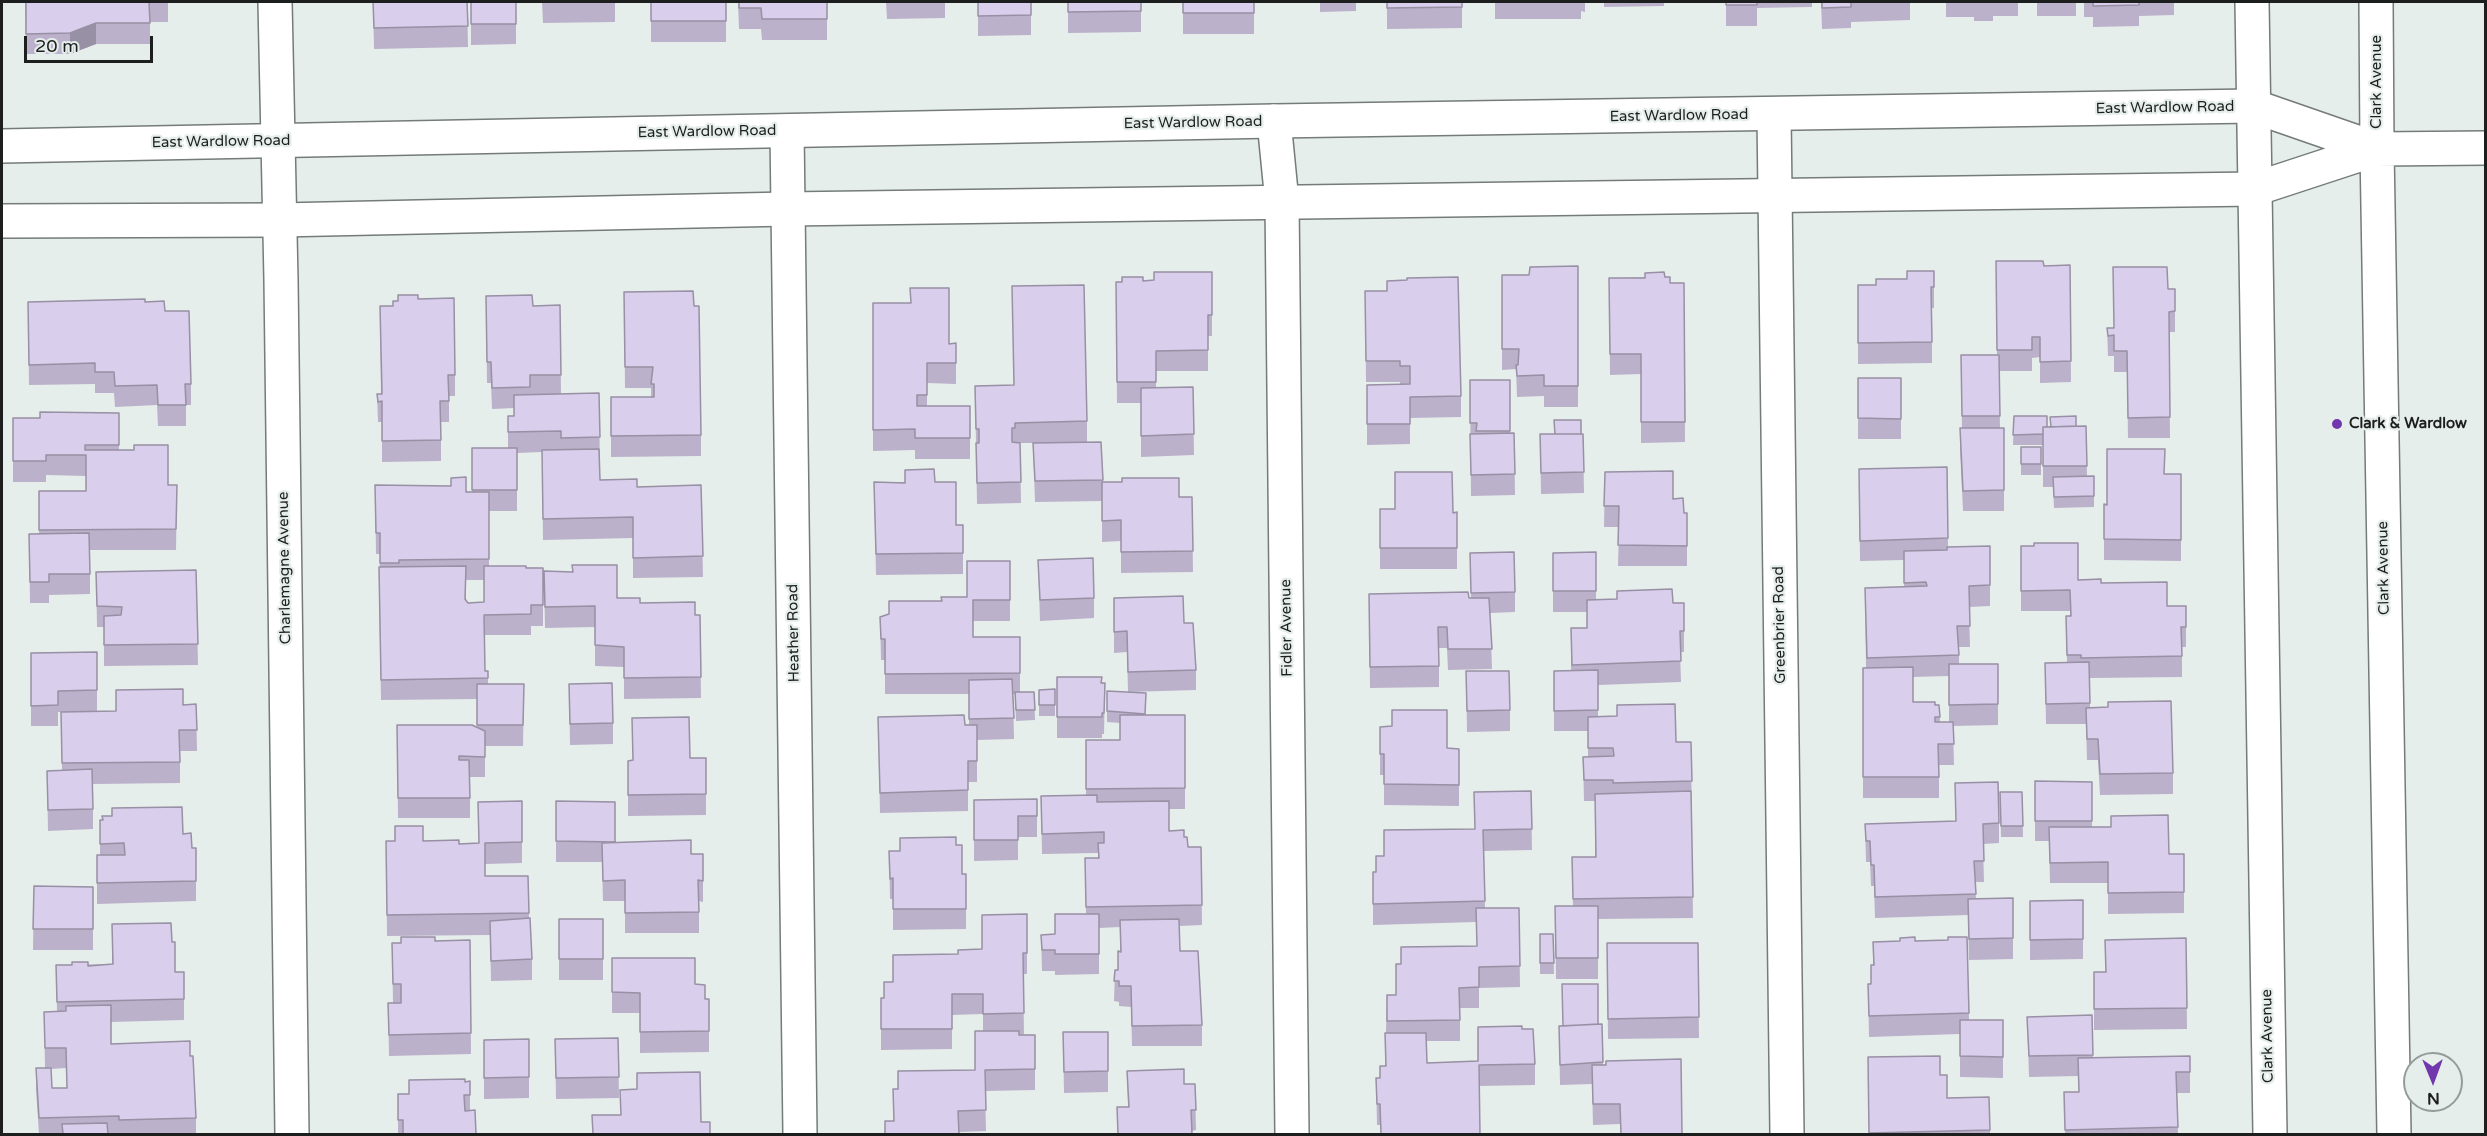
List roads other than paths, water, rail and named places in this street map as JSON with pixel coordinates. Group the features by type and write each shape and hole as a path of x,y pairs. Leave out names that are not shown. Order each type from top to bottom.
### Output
{"main road":[{"name":"Charlemagne Avenue","path":"275,2 292,1134"},
{"name":"Clark Avenue","path":"2252,2 2270,1134"},
{"name":"Clark Avenue","path":"2376,2 2394,1134"},
{"name":"East Wardlow Road","path":"2,146 2253,106 2377,150"},
{"name":"Greenbrier Road","path":"1774,115 1787,1134"},
{"name":"Fidler Avenue","path":"1274,122 1282,202 1292,1134"},
{"name":"Heather Road","path":"787,131 800,1134"},
{"name":"East Wardlow Road","path":"2,221 280,220 1282,202 2255,189 2377,150 2486,148"}],"place":[{"name":"Clark & Wardlow","path":"2337,424"}]}
